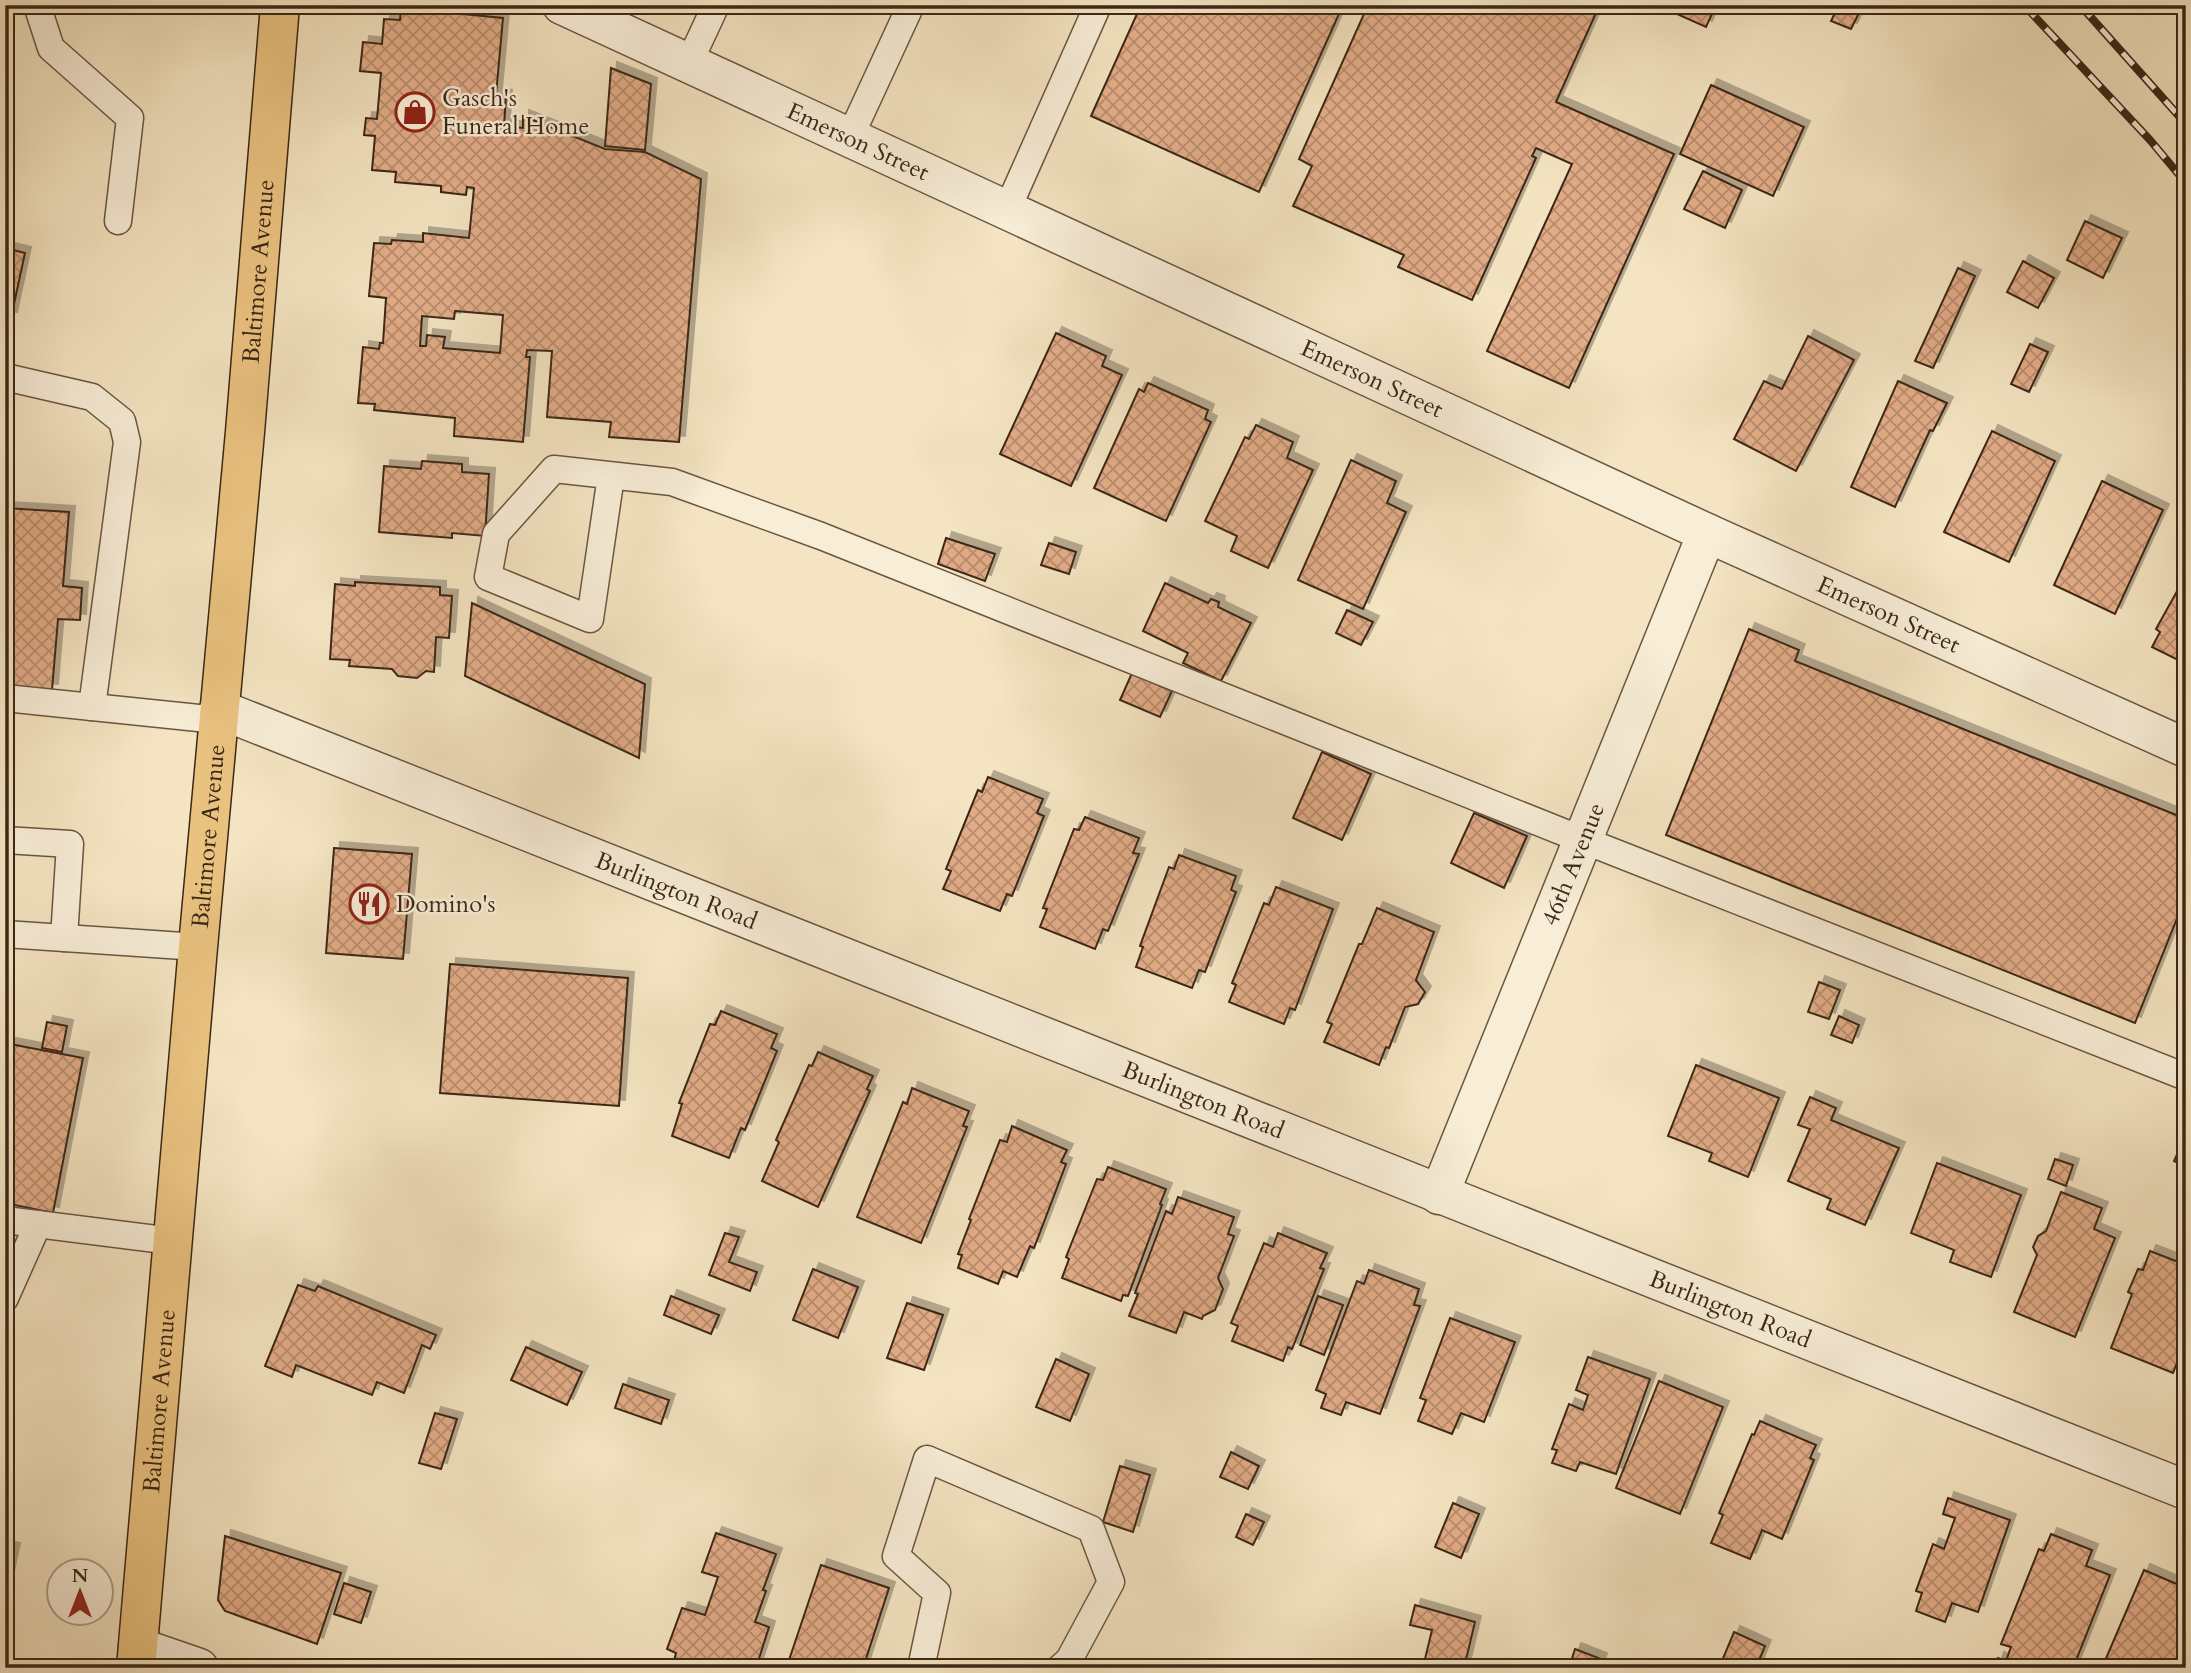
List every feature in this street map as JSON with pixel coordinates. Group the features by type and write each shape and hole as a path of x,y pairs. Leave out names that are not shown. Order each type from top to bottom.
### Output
{"main road":[{"name":"Baltimore Avenue","path":"137,1658 280,5"}],"street":[{"name":"Emerson Street","path":"562,5 1707,533 2186,748"},
{"name":"46th Avenue","path":"1439,1195 1707,533"},
{"name":"Burlington Road","path":"219,714 2186,1490"},
{"path":"137,1658 199,1668"}],"lane":[{"path":"37,5 51,48 130,118 118,221"},
{"path":"689,63 716,5"},
{"path":"850,137 912,5"},
{"path":"1007,210 1098,5"},
{"path":"5,377 92,397 122,421 127,442 92,707"},
{"path":"611,475 590,619 488,577 496,534 554,469 611,475 672,482 821,536 2186,1077"},
{"path":"5,698 92,707 219,714"},
{"path":"5,840 70,844 64,938"},
{"path":"5,934 198,947"},
{"path":"5,1220 172,1241"},
{"path":"5,1298 38,1224"},
{"path":"921,1668 937,1592 896,1556 927,1459 1091,1529 1111,1582 1069,1660 1060,1668"}],"building":[{"path":"1141,5 1343,5 1259,192 1091,116"},
{"path":"1368,5 1578,5 1596,13 1556,102 1674,154 1569,388 1487,351 1572,164 1536,148 1532,156 1536,158 1472,300 1398,267 1404,255 1293,206 1312,166 1299,159"},
{"path":"1657,5 1716,5 1706,27"},
{"path":"1839,5 1863,5 1851,29 1831,21"},
{"path":"401,8 503,18 496,95 506,96 504,126 523,128 523,116 605,149 645,152 701,179 679,442 609,437 611,422 547,417 552,351 527,350 526,357 530,357 523,442 454,436 455,418 374,410 375,404 358,403 363,347 379,349 380,343 383,343 386,298 369,296 374,243 391,244 392,240 423,242 423,233 469,238 474,188 467,187 466,195 441,192 441,186 395,182 396,172 372,170 375,136 364,135 366,118 377,119 381,73 360,71 363,42 382,44 384,19 400,20","holes":["455,311 503,315 500,353 443,348 445,337 427,335 426,346 420,346 422,316 454,319"]},
{"path":"611,68 651,84 645,150 605,146"},
{"path":"1711,85 1804,127 1773,196 1680,154"},
{"path":"1703,171 1742,190 1725,228 1684,209"},
{"path":"2085,221 2122,238 2103,278 2067,260"},
{"path":"5,248 25,253 11,318 5,317"},
{"path":"2023,261 2054,278 2038,308 2007,292"},
{"path":"1958,268 1975,276 1933,368 1915,361"},
{"path":"1056,333 1106,356 1102,366 1122,375 1071,486 1000,454"},
{"path":"1808,336 1854,360 1796,471 1734,439 1764,381 1782,389"},
{"path":"2030,344 2048,352 2029,392 2011,384"},
{"path":"1898,381 1947,403 1933,431 1930,430 1895,507 1851,487"},
{"path":"1148,383 1208,410 1205,419 1211,422 1166,521 1094,488 1139,389 1144,392"},
{"path":"1256,425 1293,442 1287,458 1313,470 1268,568 1231,551 1237,536 1205,521 1245,437 1249,439"},
{"path":"1992,431 2055,461 2009,562 1944,532"},
{"path":"1351,460 1396,481 1387,503 1406,512 1363,609 1298,580"},
{"path":"422,461 462,464 462,472 489,474 485,536 452,533 452,538 379,532 384,466 421,469"},
{"path":"2102,481 2163,510 2115,614 2054,585"},
{"path":"2186,498 2186,519 2178,515"},
{"path":"5,508 69,512 63,586 82,588 80,620 58,619 52,690 5,686"},
{"path":"946,538 995,554 985,581 938,564"},
{"path":"1049,543 1076,552 1069,574 1041,565"},
{"path":"2186,575 2186,664 2152,647 2160,632 2156,629"},
{"path":"355,582 440,587 440,595 452,596 449,638 436,637 434,672 426,671 417,678 398,676 392,669 349,666 350,660 330,659 335,584 355,586"},
{"path":"1165,583 1208,603 1211,599 1219,602 1218,607 1251,623 1221,681 1183,663 1188,653 1143,631"},
{"path":"472,603 645,684 639,758 465,676"},
{"path":"1347,610 1373,622 1361,645 1336,633"},
{"path":"1749,629 1799,650 1795,661 2186,819 2186,896 2135,1023 1666,835"},
{"path":"1132,673 1172,691 1160,717 1120,700"},
{"path":"1322,752 1371,774 1342,840 1293,818"},
{"path":"988,777 1043,799 1037,813 1044,816 1012,896 1007,894 1000,911 943,889 951,871 946,869 978,790 982,792"},
{"path":"1474,813 1527,836 1504,888 1451,863"},
{"path":"1085,817 1139,838 1133,853 1139,854 1108,931 1103,929 1095,949 1040,927 1047,909 1043,908 1074,829 1079,830"},
{"name":"Domino's","path":"334,848 412,854 403,959 326,953"},
{"path":"1179,855 1236,876 1231,890 1236,892 1205,972 1199,970 1192,988 1136,967 1143,947 1140,946 1169,867 1174,869"},
{"path":"1276,887 1333,909 1295,1010 1290,1008 1284,1024 1229,1002 1236,985 1232,983 1264,903 1269,905"},
{"path":"1377,908 1434,932 1416,980 1425,992 1418,1004 1405,1007 1389,1048 1386,1047 1379,1065 1324,1042 1332,1024 1327,1022"},
{"path":"450,964 628,978 619,1106 440,1093"},
{"path":"1819,982 1840,990 1829,1019 1808,1012"},
{"path":"721,1011 777,1034 771,1048 777,1051 745,1130 741,1128 729,1158 672,1136 682,1104 679,1103 710,1024 715,1025"},
{"path":"1839,1016 1859,1025 1852,1043 1831,1035"},
{"path":"47,1022 67,1026 62,1052 42,1048"},
{"path":"5,1043 83,1058 53,1213 5,1203"},
{"path":"818,1052 873,1076 867,1089 870,1091 818,1207 762,1181 779,1142 776,1140 809,1065 812,1066"},
{"path":"1696,1065 1779,1098 1748,1177 1709,1161 1712,1153 1668,1136"},
{"path":"912,1088 969,1111 963,1126 967,1127 921,1243 857,1217 903,1102 907,1104"},
{"path":"1810,1097 1836,1108 1831,1120 1899,1148 1865,1225 1827,1209 1831,1199 1788,1181 1810,1129 1798,1125"},
{"path":"1012,1126 1067,1150 1061,1162 1066,1164 1034,1248 1030,1246 1017,1277 1003,1271 998,1284 958,1268 962,1255 958,1254 1000,1140 1007,1142"},
{"path":"2184,1139 2186,1140 2186,1167 2174,1161"},
{"path":"2055,1159 2073,1165 2066,1186 2048,1179"},
{"path":"1937,1163 2021,1195 1991,1277 1950,1262 1954,1250 1911,1233"},
{"path":"1108,1167 1166,1189 1128,1296 1123,1295 1121,1301 1062,1278 1069,1259 1066,1257 1097,1179 1103,1180"},
{"path":"2061,1192 2102,1208 2094,1229 2115,1238 2075,1337 2014,1312 2037,1255 2033,1247 2038,1236 2046,1231"},
{"path":"1178,1197 1234,1217 1228,1234 1234,1236 1218,1278 1223,1289 1215,1310 1202,1319 1184,1312 1176,1333 1129,1316 1166,1211 1172,1214"},
{"path":"725,1233 739,1237 729,1262 757,1272 750,1291 709,1275"},
{"path":"1278,1233 1327,1253 1320,1268 1324,1269 1292,1349 1288,1347 1283,1361 1232,1341 1238,1326 1231,1323 1264,1243 1273,1247"},
{"path":"2150,1251 2186,1265 2186,1340 2173,1373 2111,1348 2132,1294 2128,1292 2138,1269 2143,1270"},
{"path":"813,1269 858,1287 838,1338 793,1320"},
{"path":"1369,1270 1419,1289 1414,1305 1420,1306 1380,1414 1346,1402 1341,1415 1321,1408 1326,1394 1316,1390 1357,1281 1364,1284"},
{"path":"298,1285 315,1291 318,1286 436,1335 430,1349 422,1345 404,1393 377,1382 372,1395 296,1365 292,1377 265,1366"},
{"path":"671,1296 719,1315 711,1334 664,1315"},
{"path":"1318,1296 1343,1305 1324,1355 1300,1345"},
{"path":"907,1303 943,1315 924,1370 887,1358"},
{"path":"1450,1318 1515,1342 1484,1422 1461,1413 1452,1434 1418,1421 1426,1400 1420,1398"},
{"path":"526,1347 582,1372 567,1405 511,1380"},
{"path":"1588,1357 1650,1379 1616,1474 1580,1462 1576,1471 1552,1463 1557,1450 1552,1449 1569,1404 1583,1410 1588,1395 1576,1390"},
{"path":"1056,1359 1089,1374 1070,1421 1036,1407"},
{"path":"1659,1381 1723,1407 1680,1514 1616,1488"},
{"path":"623,1384 669,1400 661,1424 615,1408"},
{"path":"435,1413 457,1419 441,1469 419,1463"},
{"path":"1760,1421 1816,1445 1810,1458 1814,1460 1782,1539 1762,1530 1750,1559 1711,1543 1723,1515 1719,1513"},
{"path":"1231,1452 1259,1466 1248,1489 1220,1477"},
{"path":"1120,1466 1150,1475 1133,1532 1103,1522"},
{"path":"1948,1498 2010,1520 1978,1612 1952,1603 1945,1622 1916,1611 1922,1593 1916,1591 1933,1544 1944,1549 1955,1518 1943,1514"},
{"path":"1453,1503 1479,1514 1461,1558 1435,1547"},
{"path":"1246,1514 1264,1522 1253,1545 1236,1537"},
{"path":"716,1533 776,1554 755,1622 769,1627 756,1668 672,1668 676,1653 667,1649 682,1608 705,1615 718,1577 702,1572"},
{"path":"2051,1534 2092,1550 2086,1566 2110,1575 2073,1668 1995,1668 1998,1658 2006,1661 2011,1647 2001,1644 2039,1549 2044,1551"},
{"path":"225,1536 341,1573 317,1644 225,1611 218,1600"},
{"path":"5,1547 14,1549 5,1591"},
{"path":"821,1565 889,1588 863,1668 804,1668 788,1663"},
{"path":"2144,1570 2186,1588 2186,1637 2173,1668 2108,1668 2109,1665 2104,1663"},
{"path":"344,1583 371,1592 361,1623 334,1614"},
{"path":"1415,1605 1475,1622 1464,1668 1425,1659 1432,1630 1410,1625"},
{"path":"1734,1632 1765,1646 1756,1668 1719,1668"},
{"path":"1575,1649 1601,1659 1598,1668 1569,1668"}],"railway":[{"path":"2024,5 2150,140 2186,183"},
{"path":"2080,5 2186,124"}],"place":[{"name":"Gasch's Funeral Home","path":"415,112"},
{"name":"Domino's","path":"369,904"}]}
